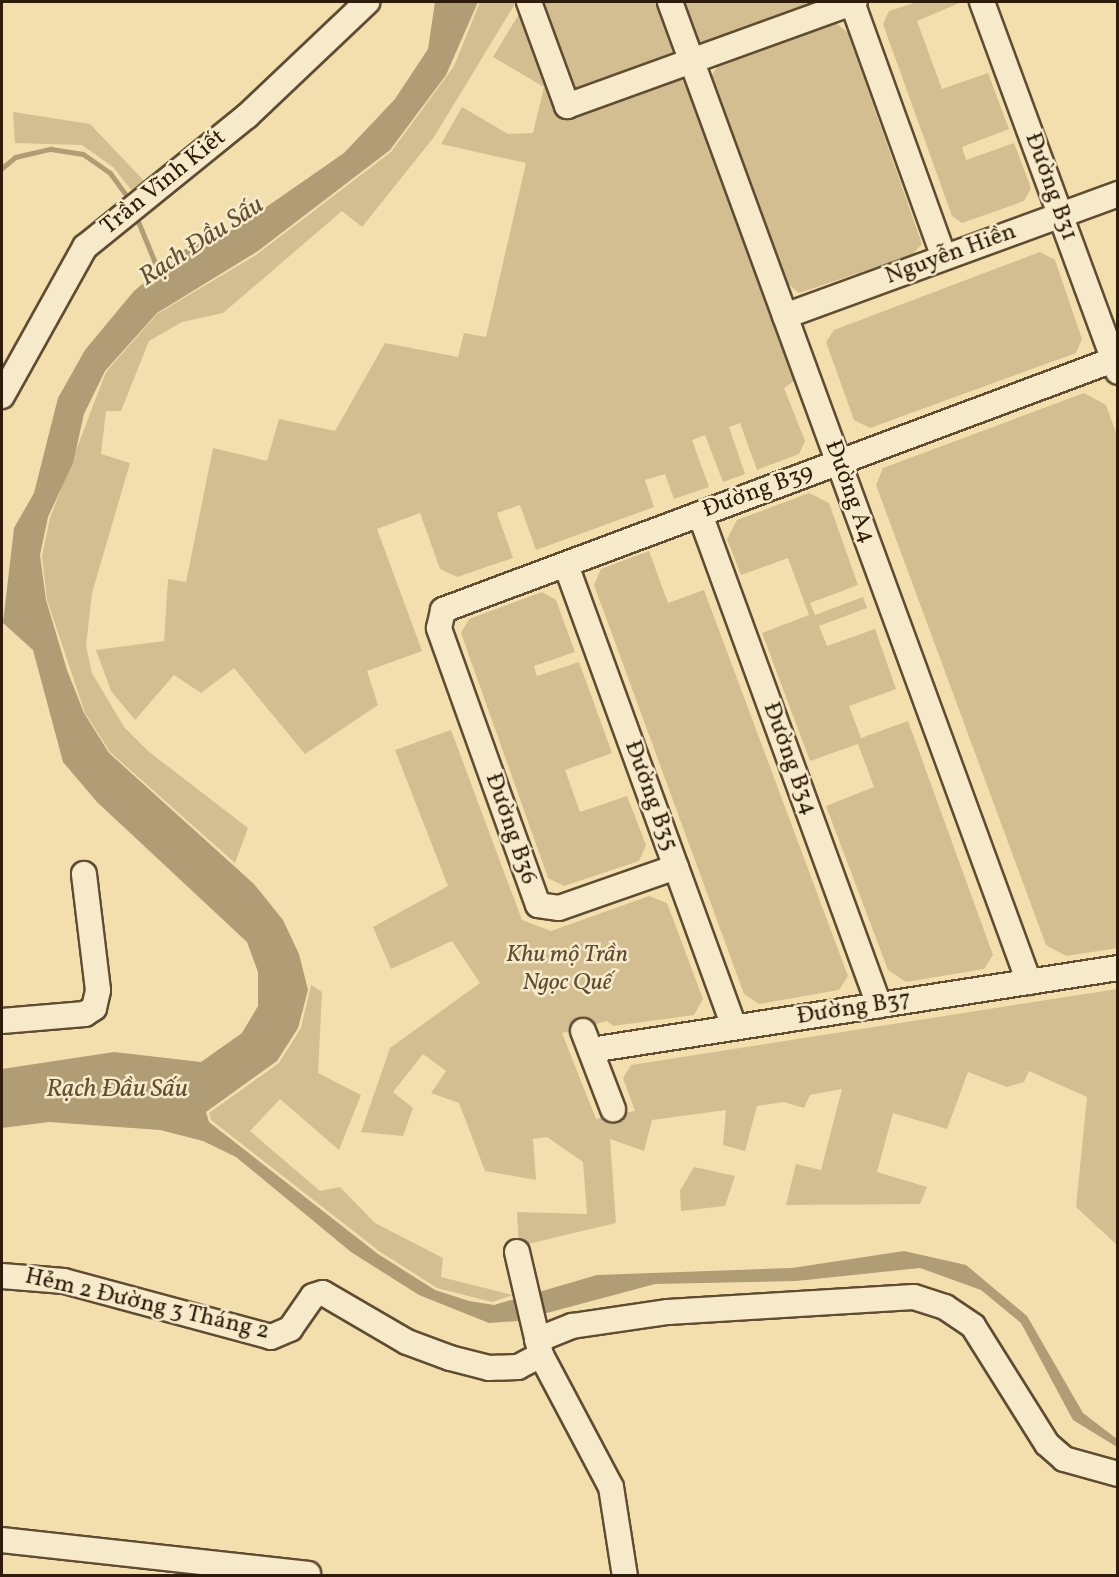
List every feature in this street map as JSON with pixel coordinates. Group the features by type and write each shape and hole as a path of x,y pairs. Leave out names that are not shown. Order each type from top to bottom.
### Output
{"street":[{"name":"Trần Vĩnh Kiết","path":"2,396 72,262 125,215 247,116 367,2"},
{"path":"529,2 567,106 854,2 944,257"},
{"name":"Đường A4","path":"670,2 1029,982"},
{"name":"Đường B31","path":"982,2 1115,366"},
{"name":"Nguyễn Hiền","path":"785,316 1118,194"},
{"name":"Đường B39","path":"441,615 448,606 566,565 838,463 1115,366"},
{"name":"Đường B34","path":"700,514 879,1005"},
{"name":"Đường B35","path":"566,565 734,1027"},
{"name":"Đường B36","path":"441,615 439,628 538,905 559,908 676,867"},
{"path":"2,1021 85,1014 94,1008 99,990 84,874"},
{"name":"Đường B37","path":"613,1109 587,1040 734,1027 1118,968"},
{"path":"519,1262 538,1344 611,1487 625,1575"},
{"name":"Hẻm 2 Đường 3 Tháng 2","path":"2,1276 64,1281 271,1337 290,1329 313,1296 323,1293 407,1342 450,1358 489,1368 518,1367 538,1344 572,1326 668,1312 914,1297 945,1307 973,1326 1047,1444 1064,1459 1118,1474"},
{"path":"2,1540 308,1574"}],"green space":[{"path":"480,2 516,2 434,137 362,227 342,211 223,313 182,322 149,341 121,411 106,411 101,454 130,463 92,593 86,646 92,673 124,727 148,751 248,828 235,863 110,752 85,713 47,600 42,556 50,518 106,372 157,314 256,255 391,152 454,66"},
{"path":"538,2 664,2 681,55 572,97"},
{"path":"679,2 823,2 697,50"},
{"path":"917,2 962,2 917,21 942,89 988,73 1009,129 962,147 966,160 1014,143 1031,188 1024,201 962,223 952,216 883,24 889,11"},
{"path":"522,9 562,116 686,73 797,379 784,388 805,441 799,454 757,470 740,423 729,427 745,474 723,482 705,435 692,440 709,487 674,499 665,474 645,480 654,507 536,550 520,505 497,513 513,558 457,577 440,569 420,513 377,529 422,651 367,671 378,705 305,754 234,668 201,693 174,675 135,720 111,691 96,650 164,641 168,579 186,582 213,448 267,461 279,419 335,431 385,343 458,357 464,333 486,337 526,163 441,144 462,107 508,134 533,133 544,87 493,57"},
{"path":"836,23 848,33 922,244 912,255 799,293 787,283 712,75 721,61"},
{"path":"13,112 90,124 150,187 136,196 113,167 82,145 15,143"},
{"path":"1040,252 1055,260 1082,339 1076,353 870,428 854,420 826,342 834,330"},
{"path":"1084,393 1106,405 1117,435 1118,948 1066,956 1046,945 876,485 883,468"},
{"path":"809,493 829,503 858,585 810,603 815,615 863,597 867,608 819,626 827,646 875,629 896,689 849,706 861,738 908,721 993,955 984,969 906,982 888,970 826,806 874,787 858,744 810,761 762,633 809,615 788,558 741,575 727,539 737,520"},
{"path":"649,551 668,603 704,590 848,976 839,990 759,1004 744,994 594,585 601,569"},
{"path":"542,592 556,600 575,652 534,666 537,676 579,662 612,753 565,770 580,812 627,796 646,845 639,861 564,886 548,878 461,633 469,619"},
{"name":"Khu mộ Trần Ngọc Quế","path":"451,730 522,920 551,931 649,896 667,903 703,999 694,1015 613,1026 607,1021 562,1033 596,1119 635,1111 623,1078 631,1065 1117,989 1117,1245 1076,1207 1087,1097 1029,1071 1024,1082 1007,1087 968,1072 947,1129 893,1113 877,1172 927,1187 920,1204 786,1205 796,1164 821,1170 842,1089 810,1095 804,1108 784,1102 757,1106 745,1151 723,1145 726,1110 652,1120 644,1151 610,1139 616,1223 519,1246 517,1212 587,1214 583,1162 547,1137 533,1139 536,1180 485,1171 459,1103 431,1093 446,1071 423,1054 393,1092 413,1108 403,1136 361,1132 390,1048 480,983 452,941 391,969 373,927 448,886 395,750"},
{"path":"311,985 322,992 318,1073 361,1095 339,1150 280,1099 250,1131 320,1191 340,1187 375,1223 443,1258 441,1277 513,1295 492,1302 437,1288 379,1251 211,1120 209,1113 279,1063 301,1028"},
{"path":"694,1167 735,1176 725,1206 681,1211 680,1191"}],"water":[{"name":"Rạch Đầu Sấu","path":"435,2 478,2 446,75 390,150 258,251 157,313 105,371 84,414 73,463 48,517 40,555 46,600 67,670 84,713 109,753 254,884 283,920 299,954 308,990 298,1028 277,1061 206,1112 209,1122 378,1254 435,1290 469,1301 494,1305 597,1275 792,1268 904,1251 966,1265 1027,1316 1083,1413 1117,1439 1117,1447 1073,1420 1021,1323 981,1290 920,1268 796,1281 655,1284 517,1321 489,1323 419,1295 351,1252 236,1157 203,1141 160,1130 49,1122 2,1128 2,1069 114,1052 201,1062 242,1033 258,1006 258,972 247,942 97,802 63,762 33,650 3,623 14,528 34,493 58,398 85,350 134,291 181,251 236,228 344,153 395,99 428,49"}],"waterway":[{"path":"2,168 15,157 51,149 83,154 110,173 131,202"},
{"path":"135,214 160,275"}]}
